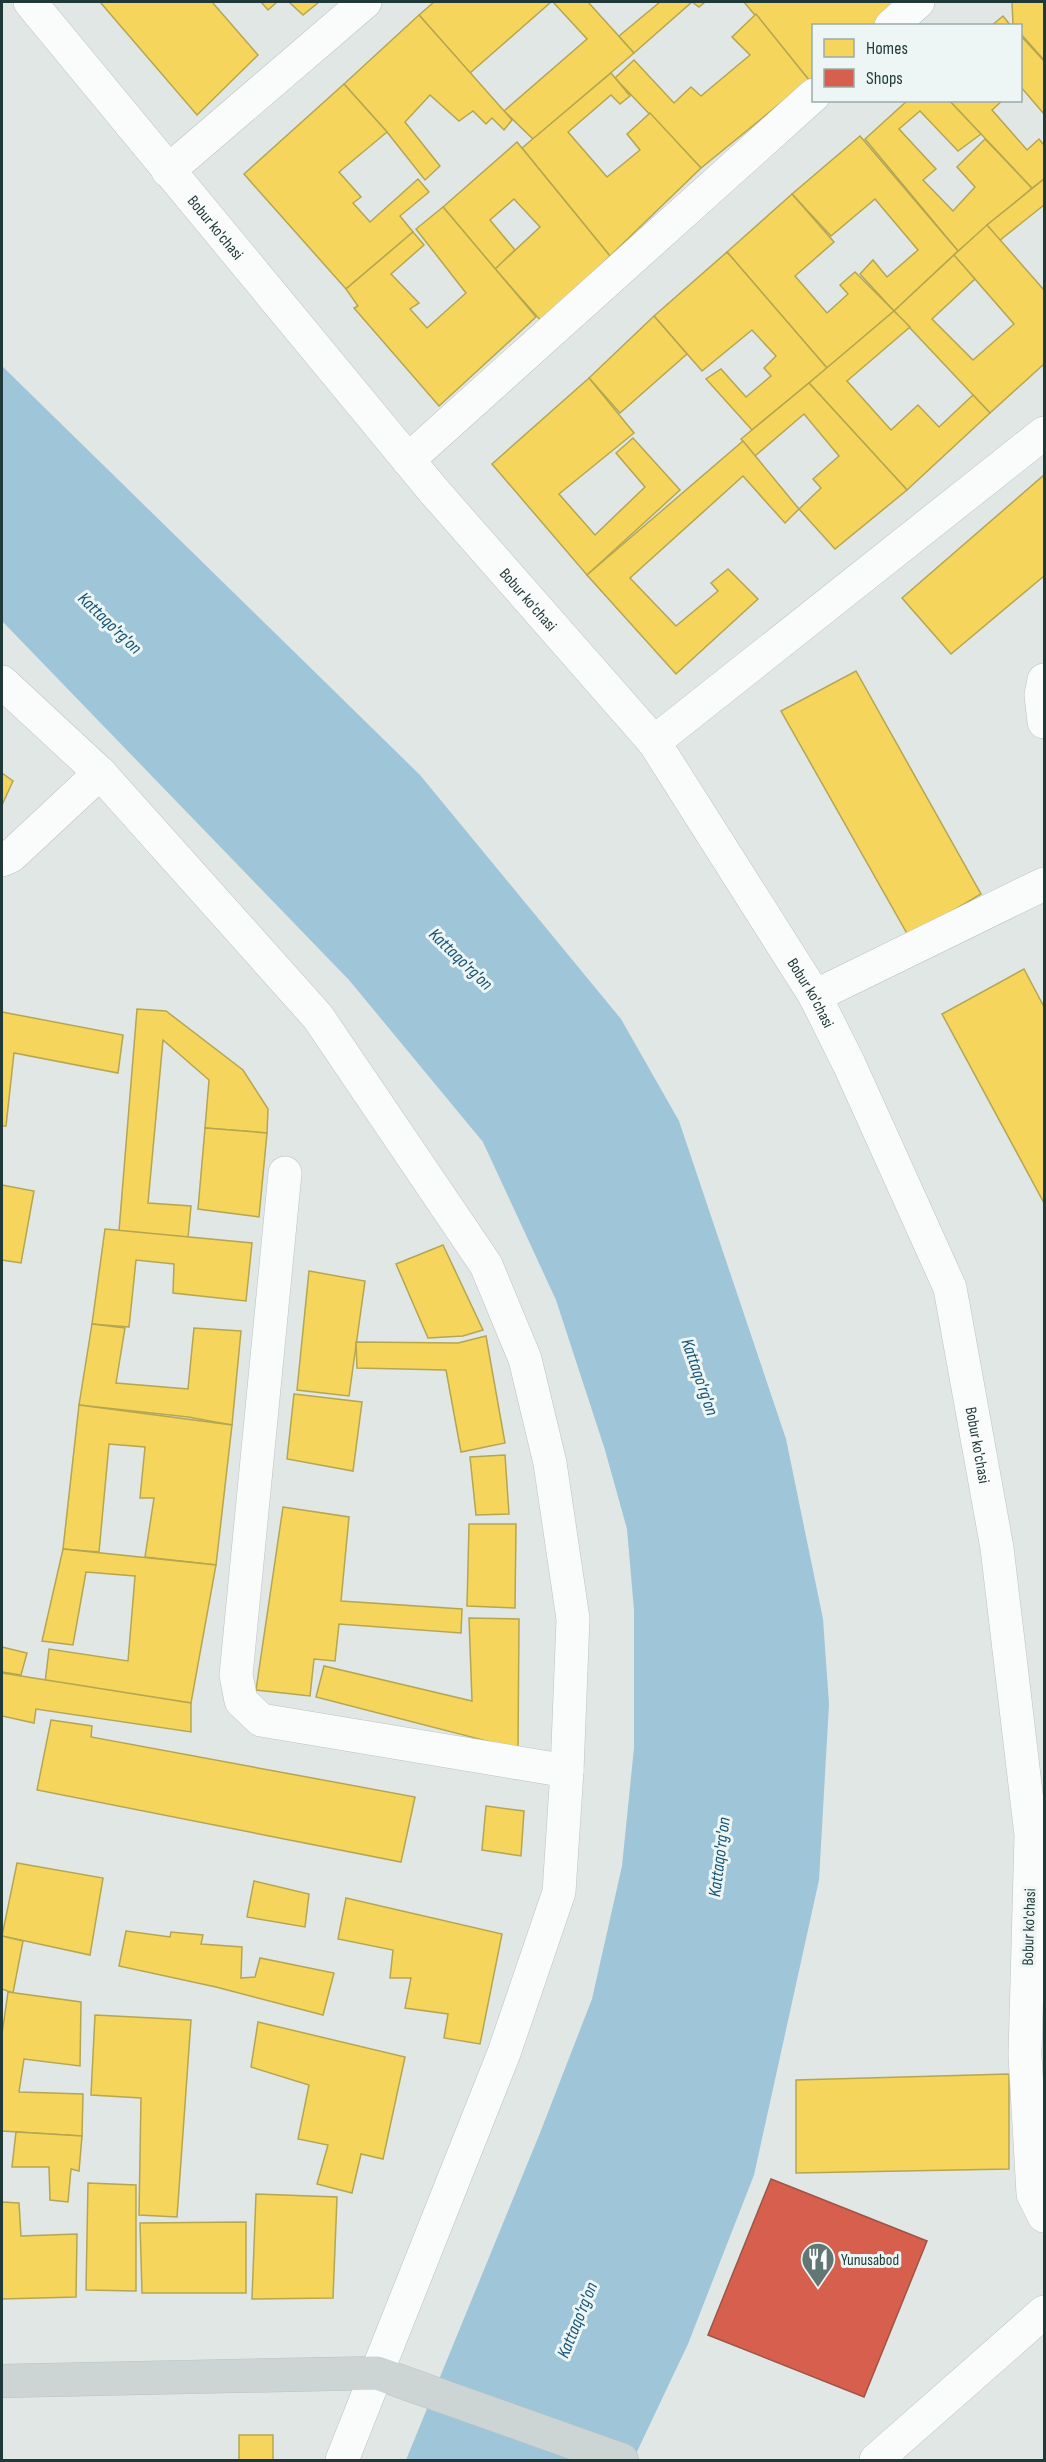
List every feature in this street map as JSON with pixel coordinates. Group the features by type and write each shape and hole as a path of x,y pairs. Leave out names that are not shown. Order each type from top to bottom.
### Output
{"main road":[{"path":"2,2381 377,2373 622,2460"}],"street":[{"name":"Bobur ko'chasi","path":"30,2 408,460 654,742 815,996 849,1064 950,1288 997,1548 1030,1835 1035,2055 1032,2194 1044,2216"},
{"path":"168,171 365,2"},
{"path":"893,24 918,2"},
{"path":"408,460 812,96"},
{"path":"654,742 1044,434"},
{"path":"1044,680 1041,695 1044,722"},
{"path":"2,682 100,773 318,1017 486,1265 525,1359 550,1462 573,1619 559,1892 504,2053 342,2460"},
{"path":"2,860 10,856 100,773"},
{"path":"815,996 1044,884"},
{"path":"285,1173 236,1675 241,1701 261,1720 567,1771"},
{"path":"876,2460 1044,2312"}],"water":[{"name":"Kattaqo'rg'on","path":"2,366 420,775 621,1019 679,1121 786,1439 823,1619 829,1704 819,1880 754,2175 688,2344 633,2460 406,2460 540,2133 592,1999 622,1866 634,1748 634,1610 627,1529 605,1450 556,1300 483,1142 349,980 2,621"}],"building: Homes":[{"path":"100,2 212,2 258,55 197,115"},
{"path":"261,2 277,2 268,10"},
{"path":"289,2 319,2 303,15"},
{"path":"434,2 551,2 470,73 419,15"},
{"path":"553,2 588,2 634,53 533,139 504,111 587,39"},
{"path":"660,2 692,2 634,53 619,36"},
{"path":"692,2 705,2 699,7"},
{"path":"744,2 893,2 896,7 876,24 812,24 812,78 809,80"},
{"path":"1012,2 1044,2 1044,60 1022,35 1022,24 1013,24"},
{"path":"756,14 809,80 701,168 615,78 634,60 674,103 691,87 701,96 750,55 732,37"},
{"path":"419,15 512,120 504,130 492,118 486,124 473,111 459,121 430,95 405,122 440,166 425,180 387,132 344,84"},
{"path":"1003,16 1009,24 993,24"},
{"path":"1022,37 1044,61 1044,114 1022,88"},
{"path":"611,73 630,96 620,104 611,95 568,132 607,177 640,150 627,134 650,113 701,168 610,256 522,148"},
{"path":"344,84 387,132 339,172 361,197 353,203 370,222 418,179 429,192 400,216 413,232 346,289 244,174"},
{"path":"906,102 951,102 981,134 958,151 920,111 899,129 936,169 923,180 953,211 975,187 957,167 985,139 1032,188 958,251 865,139"},
{"path":"951,102 1001,102 992,110 1027,150 1039,139 1044,145 1044,179 1032,188"},
{"path":"860,136 958,251 894,311 860,274 873,260 887,277 918,250 875,199 831,236 792,194"},
{"path":"517,142 610,256 542,322 495,269 443,207","holes":["514,199 540,227 495,269 515,250 490,220"]},
{"path":"1044,179 1044,205 999,241 987,225"},
{"path":"792,194 834,242 795,276 827,313 848,294 840,285 855,272 894,311 827,368 727,252"},
{"path":"443,207 536,317 439,406 354,308 358,306 346,289 413,232 424,245 391,274 419,303 410,309 427,328 466,293 416,229"},
{"path":"987,225 1044,290 1044,364 990,413 894,311","holes":["975,279 1014,324 973,360 932,319"]},
{"path":"727,252 827,368 752,430 706,379 721,369 746,397 771,376 764,368 776,356 752,330 702,371 654,316"},
{"path":"894,311 910,327 847,381 891,430 918,405 939,427 973,395 990,413 907,490 809,383"},
{"path":"654,316 687,354 620,413 589,378"},
{"path":"589,378 634,433 559,494 595,535 645,487 616,453 633,438 680,490 587,575 492,464"},
{"path":"809,383 907,490 835,549 799,509 821,488 813,479 839,456 804,414 755,456 741,439"},
{"path":"743,441 799,509 785,523 743,476 630,578 676,626 718,591 711,583 728,569 758,599 676,674 587,575"},
{"path":"1044,475 1044,576 951,654 902,598"},
{"path":"856,671 981,894 909,937 781,711"},
{"path":"2,773 13,781 2,805"},
{"path":"1024,969 1044,1007 1044,1203 942,1014"},
{"path":"137,1009 166,1011 243,1070 268,1109 267,1133 205,1128 209,1080 163,1040 148,1203 191,1206 188,1238 119,1231"},
{"path":"2,1012 123,1035 118,1073 14,1053 6,1126 2,1126"},
{"path":"205,1128 267,1133 259,1217 198,1209"},
{"path":"2,1185 34,1191 21,1263 2,1260"},
{"path":"105,1229 252,1243 246,1301 173,1293 174,1264 136,1260 129,1327 92,1324"},
{"path":"443,1245 483,1330 463,1336 428,1338 396,1264"},
{"path":"309,1271 365,1281 349,1396 297,1390"},
{"path":"92,1324 125,1328 116,1383 188,1389 194,1328 241,1331 232,1425 188,1417 79,1405"},
{"path":"486,1336 505,1443 461,1452 446,1370 357,1368 356,1342 458,1343"},
{"path":"294,1394 362,1402 353,1471 287,1459"},
{"path":"79,1405 232,1425 216,1565 145,1557 154,1498 140,1498 145,1447 109,1444 99,1552 63,1549"},
{"path":"505,1455 509,1514 476,1515 470,1457"},
{"path":"283,1507 349,1517 341,1601 462,1609 461,1633 339,1624 335,1661 314,1659 310,1696 256,1690"},
{"path":"469,1524 516,1524 515,1608 467,1606"},
{"path":"63,1549 216,1565 191,1703 45,1683 49,1649 128,1661 135,1576 86,1572 73,1645 42,1641"},
{"path":"469,1618 519,1619 518,1749 316,1697 324,1666 472,1701"},
{"path":"2,1647 27,1653 21,1675 2,1672"},
{"path":"2,1673 191,1703 191,1732 36,1709 34,1723 2,1716"},
{"path":"51,1720 92,1726 91,1737 415,1797 401,1862 37,1790"},
{"path":"486,1806 524,1811 521,1856 482,1850"},
{"path":"17,1863 103,1878 90,1955 2,1936"},
{"path":"254,1881 309,1894 305,1927 247,1917"},
{"path":"346,1898 502,1934 480,2044 444,2038 448,2014 405,2008 411,1978 390,1978 393,1950 338,1939"},
{"path":"126,1931 170,1937 171,1932 203,1935 201,1944 242,1947 241,1978 255,1977 260,1958 334,1973 323,2015 216,1987 119,1966"},
{"path":"2,1936 23,1941 13,1993 2,1989"},
{"path":"8,1992 81,2002 80,2066 24,2059 19,2092 83,2094 82,2136 2,2131 2,2034"},
{"path":"95,2015 191,2020 177,2217 139,2215 141,2098 91,2095"},
{"path":"258,2022 405,2057 383,2159 361,2154 352,2193 317,2184 328,2145 298,2139 309,2085 251,2067"},
{"path":"1009,2074 1009,2169 796,2173 796,2080"},
{"path":"16,2132 82,2136 79,2171 71,2169 68,2202 50,2200 49,2167 12,2167"},
{"path":"88,2183 136,2185 136,2291 86,2290"},
{"path":"256,2194 337,2197 333,2298 252,2299"},
{"path":"2,2202 19,2203 21,2236 77,2234 76,2297 2,2299"},
{"path":"246,2222 246,2293 142,2293 140,2223"},
{"path":"239,2435 273,2435 273,2460 239,2460"}],"building: Shops":[{"name":"Yunusabod","path":"771,2179 927,2241 864,2397 708,2335"}],"place":[{"name":"Yunusabod","path":"818,2288"}]}
